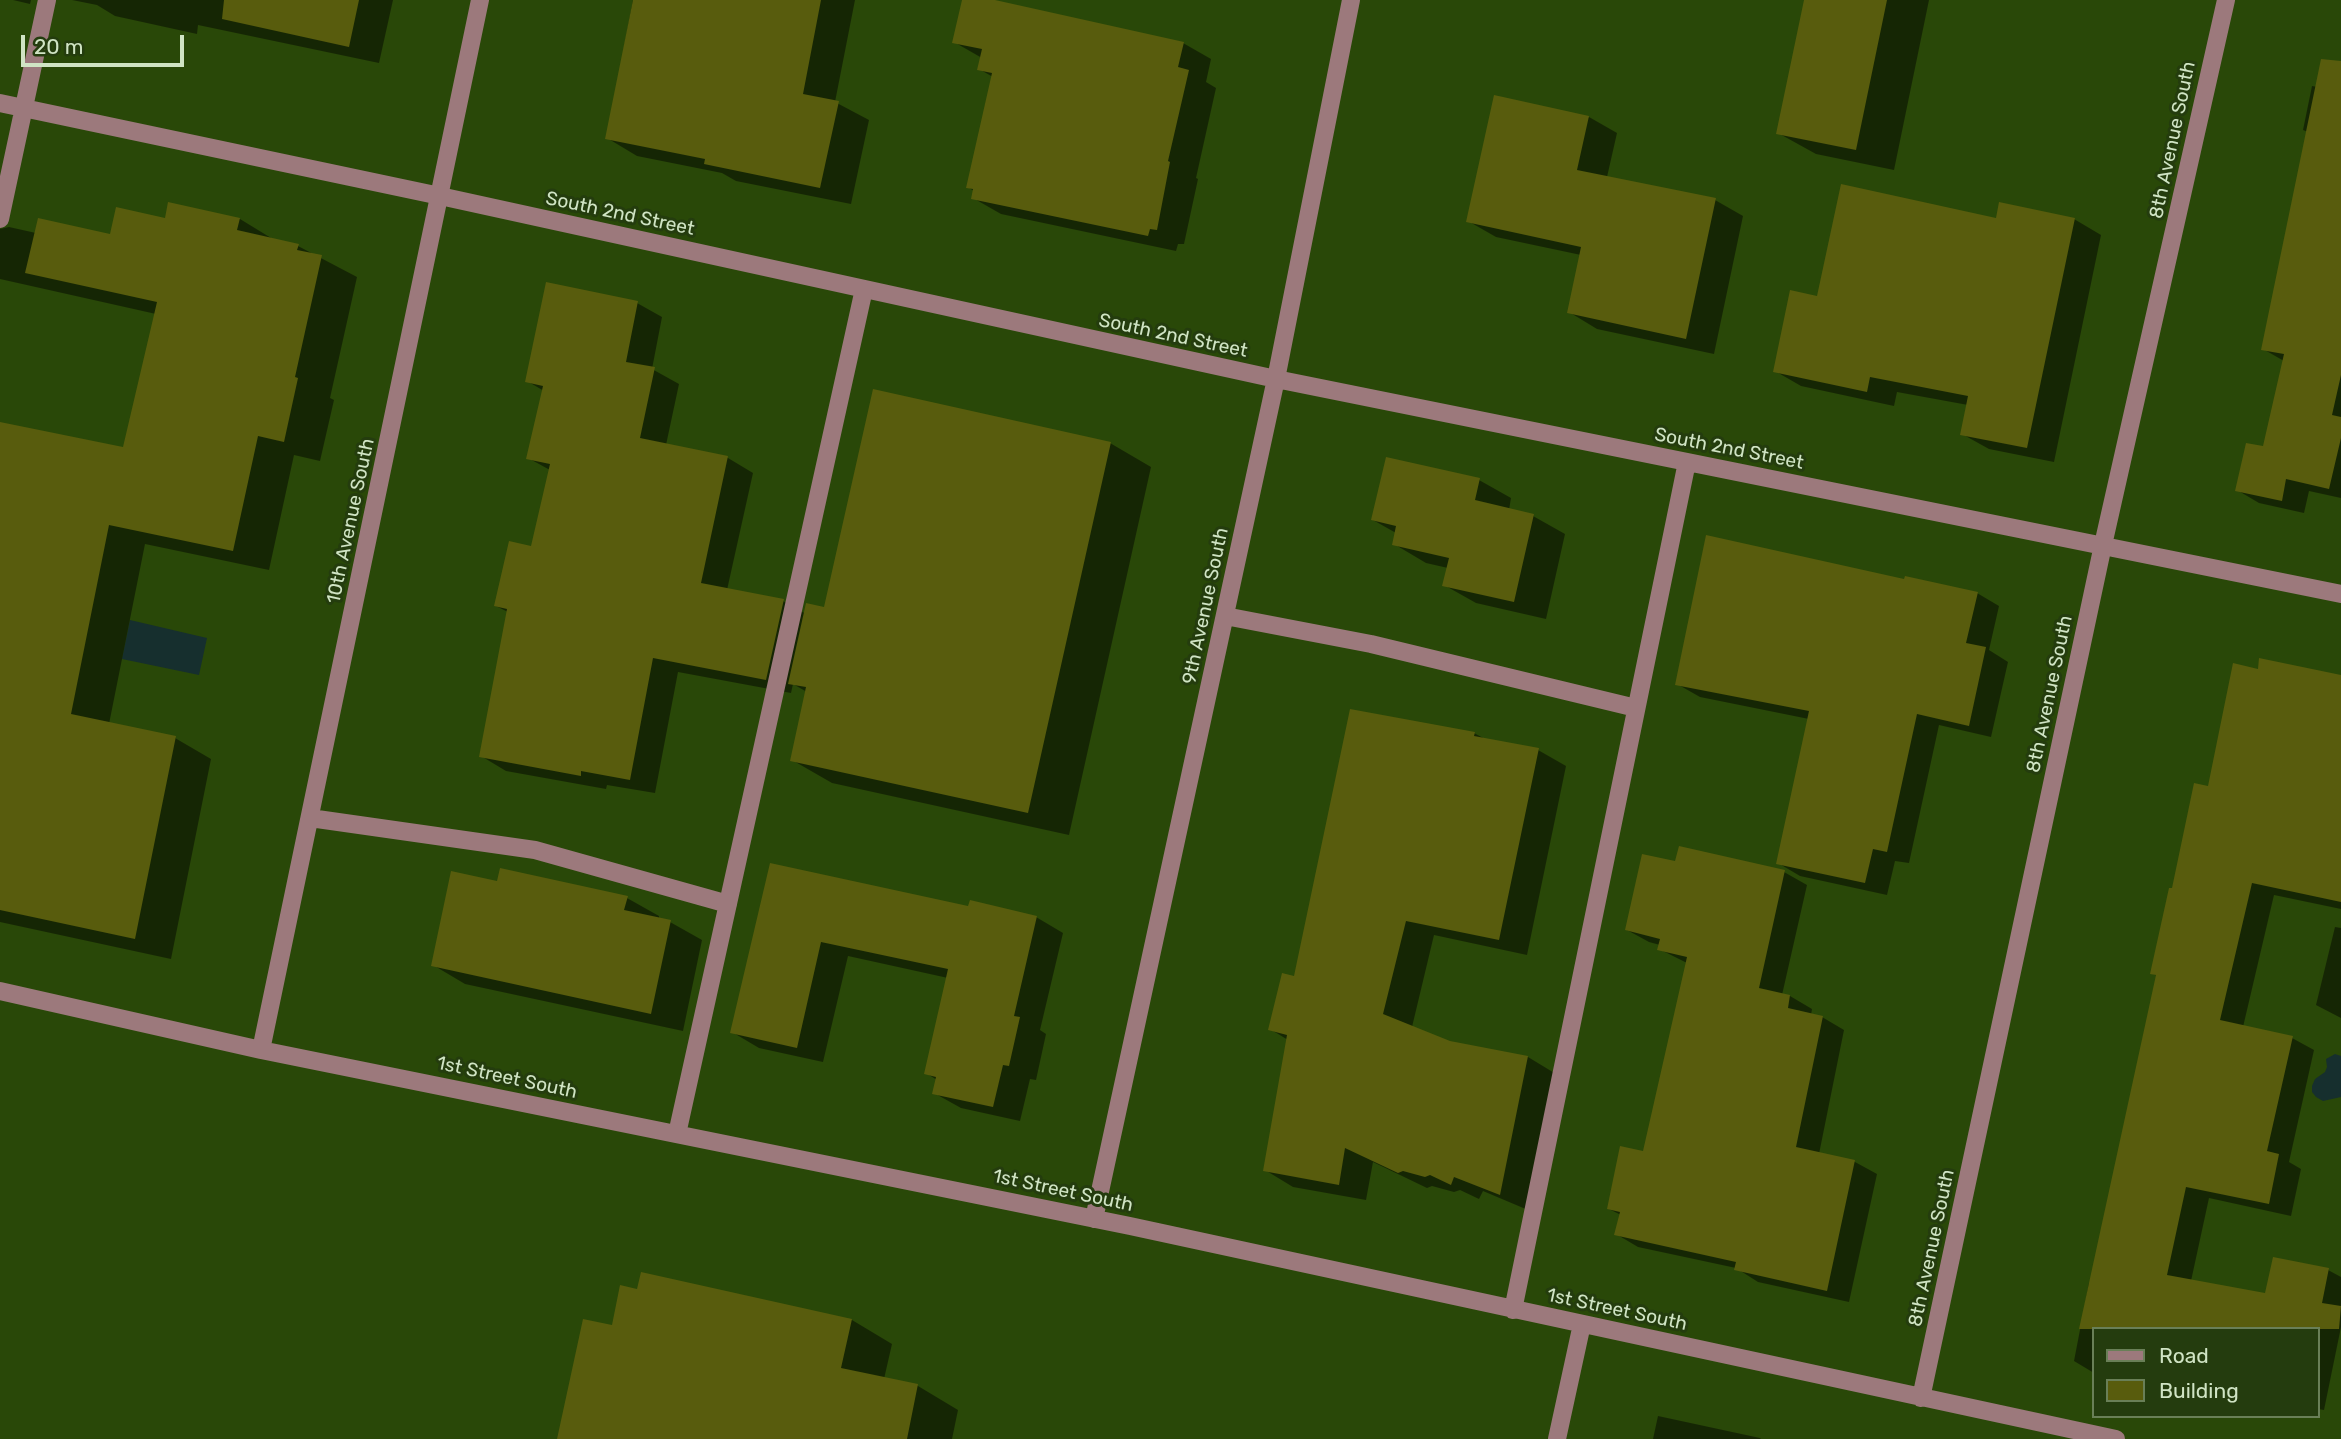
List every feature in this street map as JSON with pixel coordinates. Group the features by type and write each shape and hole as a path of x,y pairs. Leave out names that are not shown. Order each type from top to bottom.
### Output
{"street":[{"path":"0,219 47,0"},
{"name":"10th Avenue South","path":"261,1049 480,0"},
{"name":"9th Avenue South","path":"1094,1219 1276,379 1351,0"},
{"name":"8th Avenue South","path":"1921,1398 2103,545 2226,0"},
{"name":"South 2nd Street","path":"0,103 440,196 1276,379 2341,594"},
{"path":"677,1134 864,289"},
{"path":"1513,1310 1687,461"},
{"path":"1225,616 1371,644 1636,708"},
{"path":"310,818 535,850 728,904"},
{"name":"1st Street South","path":"0,991 261,1049 1094,1219 2104,1438"},
{"path":"1557,1439 1582,1324"}],"water":[{"path":"130,620 207,638 199,675 122,659"},
{"path":"2335,1054 2341,1056 2341,1097 2323,1101 2312,1092 2312,1086 2315,1079 2325,1072 2326,1059"}],"building":[{"path":"224,0 359,0 349,47 222,19"},
{"path":"633,0 821,0 803,94 839,101 820,188 704,164 705,159 605,139"},
{"path":"962,0 995,0 1184,42 1178,67 1189,70 1168,161 1170,162 1157,230 1150,229 1148,236 971,199 973,189 966,188 992,73 977,70 982,49 952,43"},
{"path":"1804,0 1887,0 1856,150 1776,134"},
{"path":"2321,59 2341,61 2341,375 2332,415 2341,417 2341,438 2329,489 2286,479 2282,501 2235,491 2246,443 2263,446 2284,354 2261,350"},
{"path":"1494,95 1589,116 1577,170 1716,198 1686,339 1567,313 1581,247 1466,222"},
{"path":"1841,184 1996,218 1999,202 2075,218 2027,448 1960,435 1968,396 1870,377 1867,392 1773,372 1790,290 1817,296"},
{"path":"168,202 240,218 237,230 299,244 297,250 322,255 295,377 298,378 284,442 258,436 233,551 109,525 71,714 176,736 135,939 0,910 0,422 123,447 157,302 25,273 38,218 110,234 116,207 165,218"},
{"path":"546,282 638,301 626,362 655,367 640,438 728,456 701,583 784,599 766,680 653,658 630,780 581,771 581,776 479,757 507,609 494,606 509,541 531,546 550,464 526,459 543,386 525,382"},
{"path":"873,389 1111,442 1028,813 790,761 806,687 788,684 806,603 824,607"},
{"path":"1386,457 1480,478 1475,500 1534,514 1514,602 1442,586 1449,558 1392,545 1396,526 1371,520"},
{"path":"1706,535 1904,579 1905,576 1978,592 1966,643 1986,647 1969,726 1917,714 1887,852 1873,849 1865,883 1776,864 1809,711 1675,685"},
{"path":"2259,658 2341,675 2341,902 2252,883 2220,1020 2293,1036 2267,1151 2279,1154 2269,1204 2186,1187 2167,1275 2265,1293 2273,1257 2329,1268 2322,1303 2341,1306 2339,1329 2079,1329 2156,975 2150,974 2169,888 2172,888 2194,783 2208,786 2233,663 2258,669"},
{"path":"1350,709 1475,732 1474,736 1539,748 1499,940 1406,921 1383,1014 1450,1041 1528,1056 1500,1195 1454,1177 1451,1185 1430,1175 1425,1177 1403,1171 1398,1173 1345,1148 1339,1185 1263,1171 1287,1035 1268,1030 1282,973 1294,976"},
{"path":"1679,846 1785,870 1759,988 1790,995 1788,1008 1823,1016 1796,1147 1855,1160 1827,1291 1734,1270 1736,1262 1614,1235 1620,1212 1607,1209 1620,1146 1643,1151 1687,957 1657,950 1660,939 1625,930 1642,854 1675,861"},
{"path":"770,863 968,906 970,900 1037,916 1014,1016 1020,1017 1009,1066 1003,1065 993,1107 932,1094 936,1077 924,1074 948,969 821,942 797,1048 730,1033"},
{"path":"500,868 628,896 624,910 671,920 651,1014 431,966 451,871 497,881"},
{"path":"641,1272 852,1319 841,1368 918,1384 907,1439 557,1439 583,1319 612,1325 620,1285 637,1289"}]}
